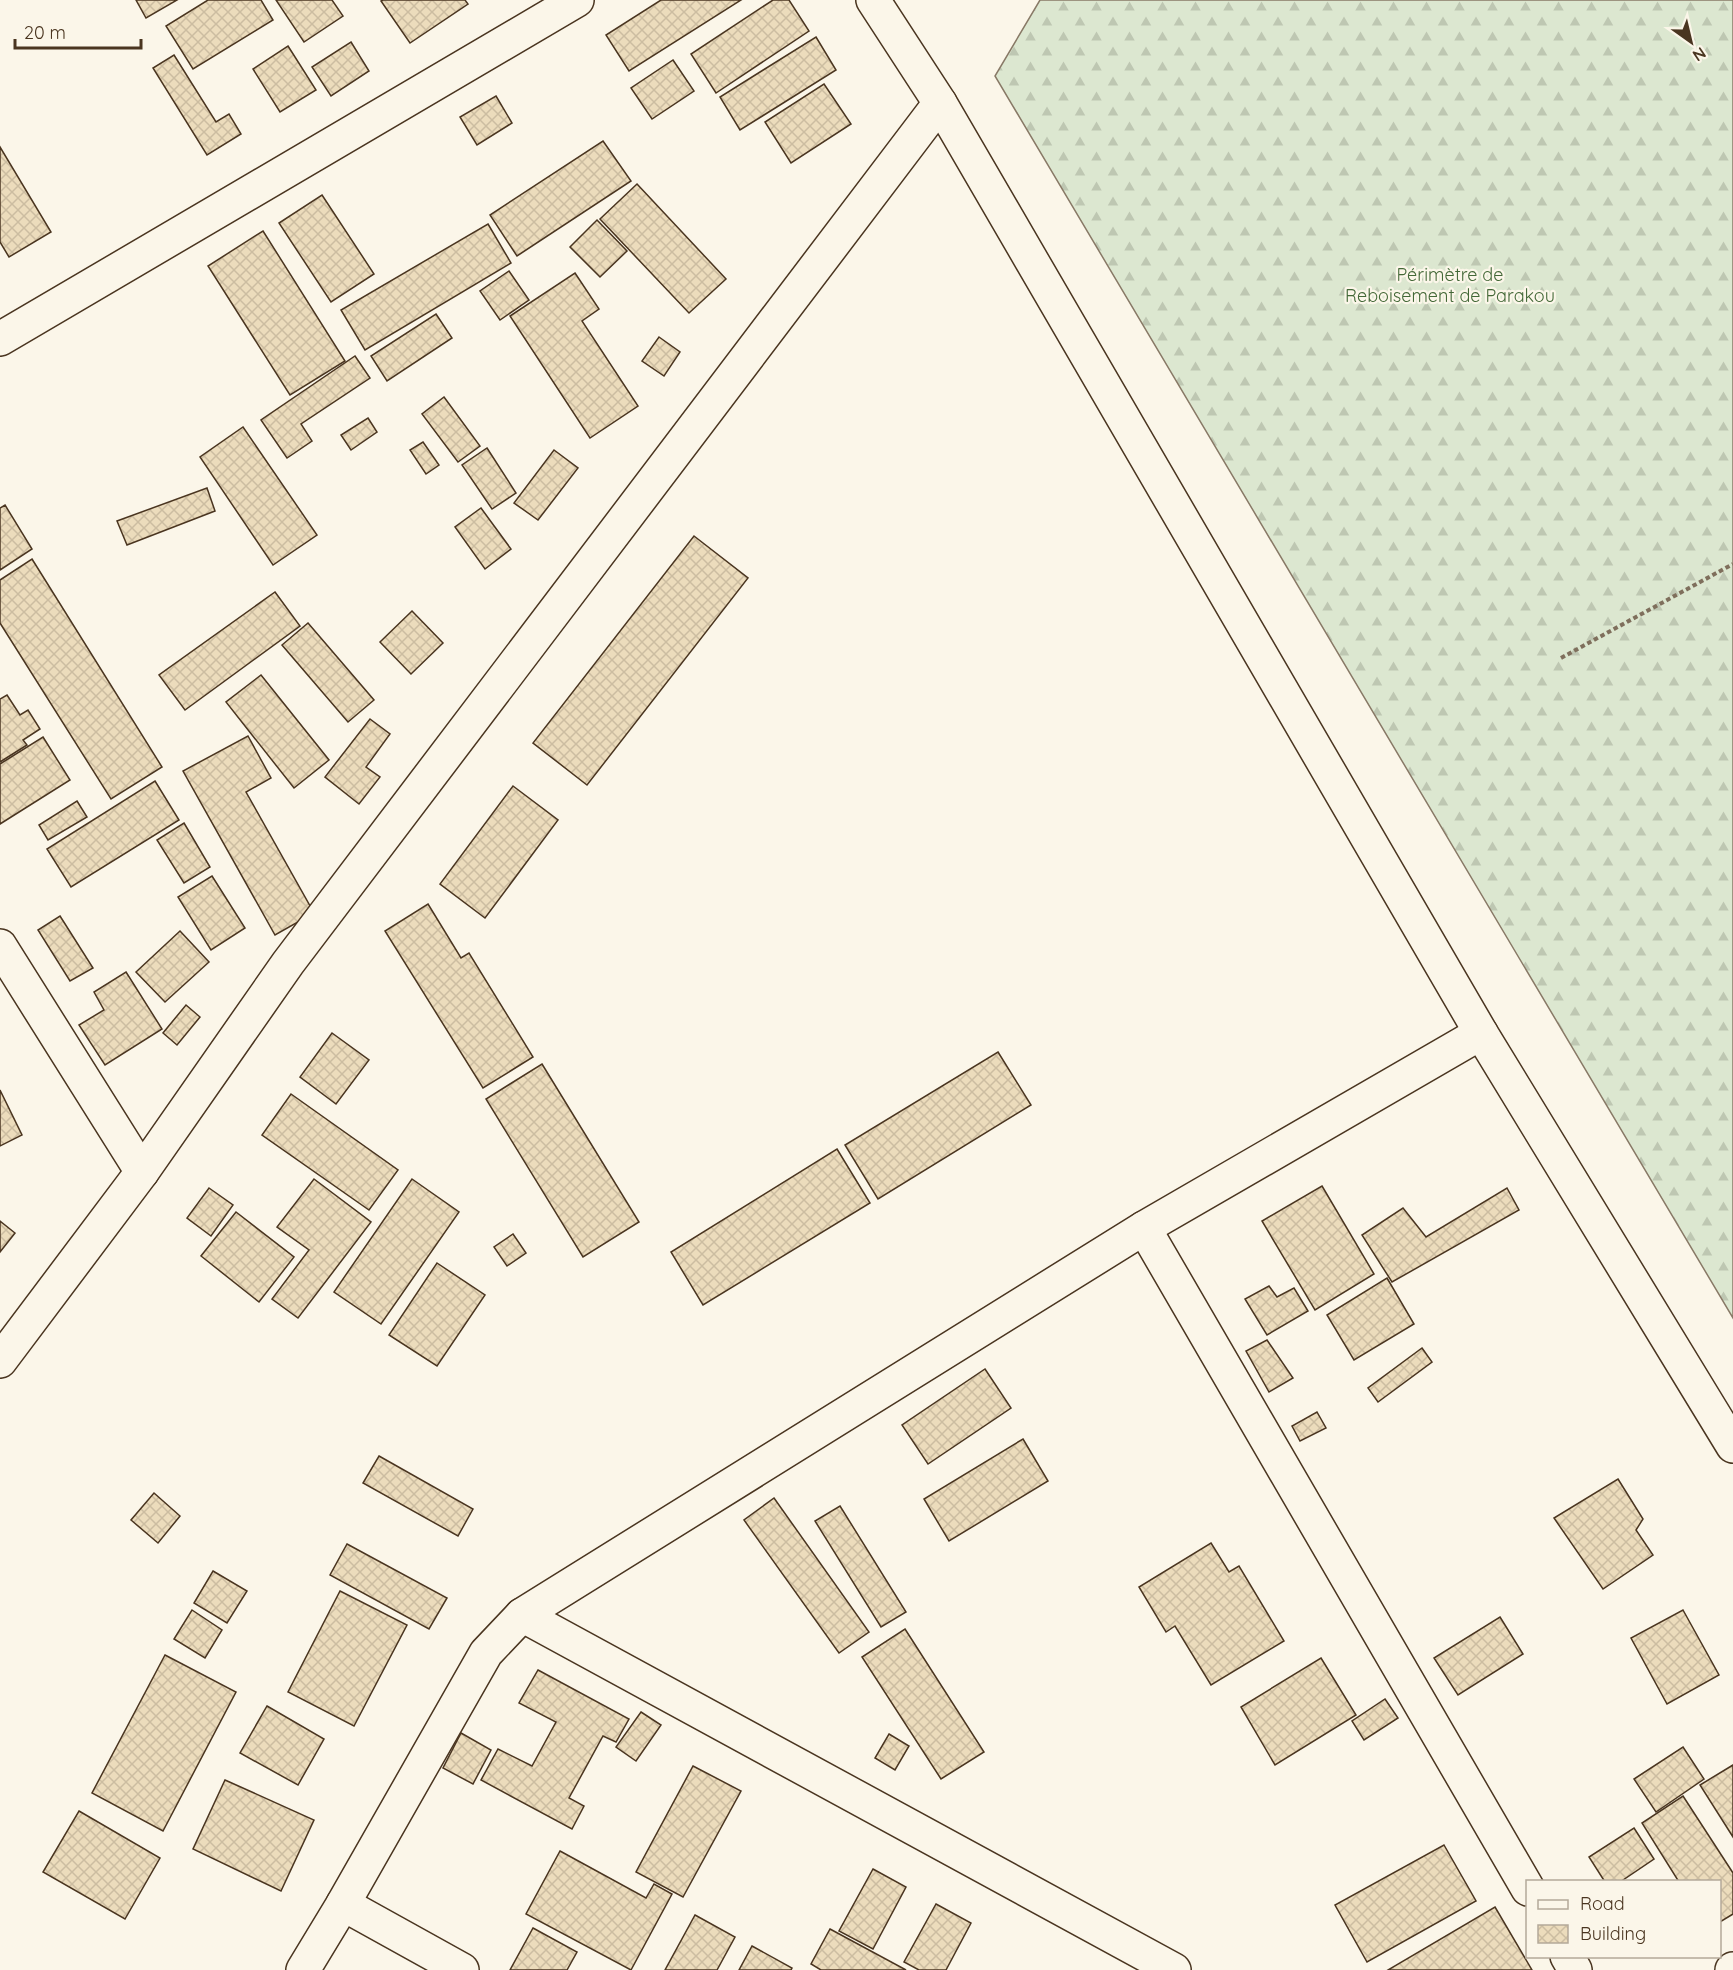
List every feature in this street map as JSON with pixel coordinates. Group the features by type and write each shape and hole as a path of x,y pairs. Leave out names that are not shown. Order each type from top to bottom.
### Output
{"street":[{"path":"0,339 577,0"},
{"path":"873,0 940,103 1481,1033 1733,1446"},
{"path":"0,1361 142,1172 288,963 940,103"},
{"path":"0,946 142,1172"},
{"path":"303,1970 344,1904 486,1653 522,1615 1144,1227 1481,1033"},
{"path":"1144,1227 1526,1887"},
{"path":"522,1615 1174,1970"},
{"path":"344,1904 462,1970"}],"path":[{"path":"1561,658 1733,564"}],"green space":[{"name":"Périmètre de Reboisement de Parakou","path":"1040,0 1733,0 1733,1318 995,76"}],"building":[{"path":"136,0 177,0 146,18"},
{"path":"208,0 261,0 273,20 193,69 166,26"},
{"path":"276,0 332,0 343,16 304,42"},
{"path":"465,0 468,4 410,43 381,1"},
{"path":"661,0 741,0 629,71 606,35"},
{"path":"773,0 789,0 809,31 716,93 691,54"},
{"path":"816,37 836,70 740,130 720,97"},
{"path":"351,42 369,71 331,96 312,67"},
{"path":"288,46 316,90 280,112 253,69"},
{"path":"174,55 216,122 229,114 241,134 207,155 153,68"},
{"path":"673,60 694,91 652,119 631,88"},
{"path":"824,84 851,124 791,163 765,122"},
{"path":"496,96 512,123 477,145 460,117"},
{"path":"603,141 631,181 517,256 490,215"},
{"path":"0,147 51,232 9,257 0,242"},
{"path":"637,184 726,279 689,313 600,219"},
{"path":"322,195 374,274 331,302 279,223"},
{"path":"597,220 627,251 600,277 570,247"},
{"path":"488,224 511,263 365,350 341,310"},
{"path":"263,231 345,361 290,395 208,266"},
{"path":"509,271 529,300 500,320 480,291"},
{"path":"575,273 599,309 582,321 638,406 590,438 510,316"},
{"path":"436,314 452,338 387,381 371,356"},
{"path":"659,337 680,352 664,376 642,361"},
{"path":"355,356 370,378 301,424 312,441 287,458 261,420"},
{"path":"444,397 480,446 458,462 422,414"},
{"path":"368,418 377,432 351,450 341,435"},
{"path":"243,427 317,535 273,565 200,457"},
{"path":"423,442 439,465 426,474 410,450"},
{"path":"487,448 516,493 492,509 462,465"},
{"path":"554,450 578,468 538,520 514,503"},
{"path":"207,488 215,511 127,545 117,521"},
{"path":"5,505 32,549 0,570 0,508"},
{"path":"481,508 511,549 485,569 455,527"},
{"path":"694,536 748,578 587,785 533,743"},
{"path":"32,559 162,767 111,799 0,623 0,580"},
{"path":"275,592 300,626 185,710 159,675"},
{"path":"412,611 443,643 411,674 380,642"},
{"path":"308,623 374,700 348,722 282,645"},
{"path":"261,675 329,760 294,788 226,702"},
{"path":"7,695 20,715 28,710 40,729 23,740 27,745 0,762 0,699"},
{"path":"370,719 390,734 366,767 380,777 359,804 325,777"},
{"path":"248,736 271,778 246,792 314,913 275,935 183,771"},
{"path":"43,737 70,780 0,824 0,764"},
{"path":"155,781 179,820 71,887 47,849"},
{"path":"513,786 558,820 485,918 440,884"},
{"path":"77,801 87,817 48,840 39,825"},
{"path":"184,823 210,867 184,883 157,840"},
{"path":"212,876 245,928 211,950 178,897"},
{"path":"428,904 461,958 469,953 533,1057 483,1088 385,931"},
{"path":"60,916 93,968 70,981 38,930"},
{"path":"180,931 209,962 165,1002 136,972"},
{"path":"126,972 162,1029 105,1065 79,1025 104,1010 94,992"},
{"path":"186,1005 200,1017 177,1045 163,1033"},
{"path":"332,1033 369,1060 336,1104 300,1077"},
{"path":"998,1052 1031,1105 878,1199 845,1145"},
{"path":"542,1064 639,1222 583,1257 486,1099"},
{"path":"0,1090 22,1135 0,1146"},
{"path":"291,1094 398,1170 369,1210 262,1135"},
{"path":"837,1149 870,1203 703,1305 671,1252"},
{"path":"314,1179 371,1222 298,1318 272,1299 309,1250 277,1227"},
{"path":"412,1179 459,1212 381,1324 334,1292"},
{"path":"1322,1186 1374,1274 1315,1310 1262,1221"},
{"path":"209,1188 233,1205 211,1236 187,1218"},
{"path":"1507,1188 1519,1210 1392,1282 1362,1235 1403,1208 1426,1237"},
{"path":"236,1212 294,1257 259,1302 201,1256"},
{"path":"0,1221 15,1233 0,1252"},
{"path":"513,1234 526,1253 507,1266 494,1247"},
{"path":"437,1263 485,1295 437,1366 389,1335"},
{"path":"1387,1278 1414,1324 1354,1360 1327,1315"},
{"path":"1269,1286 1277,1297 1294,1288 1308,1311 1267,1335 1245,1299"},
{"path":"1267,1340 1293,1378 1269,1392 1246,1351"},
{"path":"1422,1348 1432,1362 1378,1402 1368,1388"},
{"path":"985,1369 1011,1408 928,1464 902,1425"},
{"path":"1317,1412 1326,1428 1300,1441 1292,1426"},
{"path":"1023,1439 1048,1481 949,1541 924,1499"},
{"path":"379,1456 473,1509 458,1536 363,1483"},
{"path":"1618,1479 1643,1519 1636,1530 1653,1555 1603,1589 1554,1518"},
{"path":"154,1493 180,1516 158,1543 131,1520"},
{"path":"774,1498 869,1632 839,1653 744,1520"},
{"path":"840,1506 906,1612 881,1627 815,1521"},
{"path":"1211,1543 1229,1572 1239,1566 1284,1641 1211,1685 1175,1626 1166,1632 1139,1587"},
{"path":"347,1544 447,1598 429,1629 330,1575"},
{"path":"213,1571 247,1591 227,1623 194,1603"},
{"path":"340,1591 407,1625 354,1726 288,1692"},
{"path":"192,1610 222,1630 205,1658 174,1639"},
{"path":"1683,1610 1719,1675 1667,1704 1631,1638"},
{"path":"1500,1617 1523,1654 1458,1695 1434,1658"},
{"path":"905,1629 984,1752 941,1779 862,1657"},
{"path":"165,1655 236,1692 163,1831 92,1793"},
{"path":"1321,1658 1356,1715 1275,1765 1241,1707"},
{"path":"538,1670 629,1719 616,1742 603,1736 569,1798 584,1806 572,1829 481,1780 498,1749 532,1766 556,1722 519,1703"},
{"path":"1385,1699 1398,1718 1364,1740 1352,1721"},
{"path":"267,1706 324,1739 298,1785 240,1753"},
{"path":"641,1712 661,1725 636,1761 616,1747"},
{"path":"461,1733 491,1750 473,1784 443,1768"},
{"path":"889,1734 909,1746 895,1770 875,1758"},
{"path":"1683,1747 1704,1779 1656,1812 1634,1779"},
{"path":"1733,1765 1733,1837 1700,1785"},
{"path":"693,1766 741,1791 683,1897 636,1872"},
{"path":"225,1780 314,1820 281,1891 193,1849"},
{"path":"1683,1796 1733,1873 1733,1914 1721,1921 1721,1880 1678,1880 1642,1823"},
{"path":"79,1811 160,1858 125,1919 43,1872"},
{"path":"1634,1828 1654,1859 1623,1880 1604,1880 1589,1857"},
{"path":"1444,1845 1476,1901 1367,1962 1335,1905"},
{"path":"560,1851 646,1898 654,1884 672,1894 631,1970 526,1914"},
{"path":"873,1869 906,1887 873,1949 839,1931"},
{"path":"936,1904 971,1923 946,1970 919,1970 904,1962"},
{"path":"1495,1907 1532,1970 1388,1970"},
{"path":"695,1915 735,1937 717,1970 665,1970"},
{"path":"533,1928 577,1952 567,1970 510,1970"},
{"path":"830,1929 906,1970 821,1970 811,1964"},
{"path":"752,1946 792,1968 791,1970 739,1970"}]}
